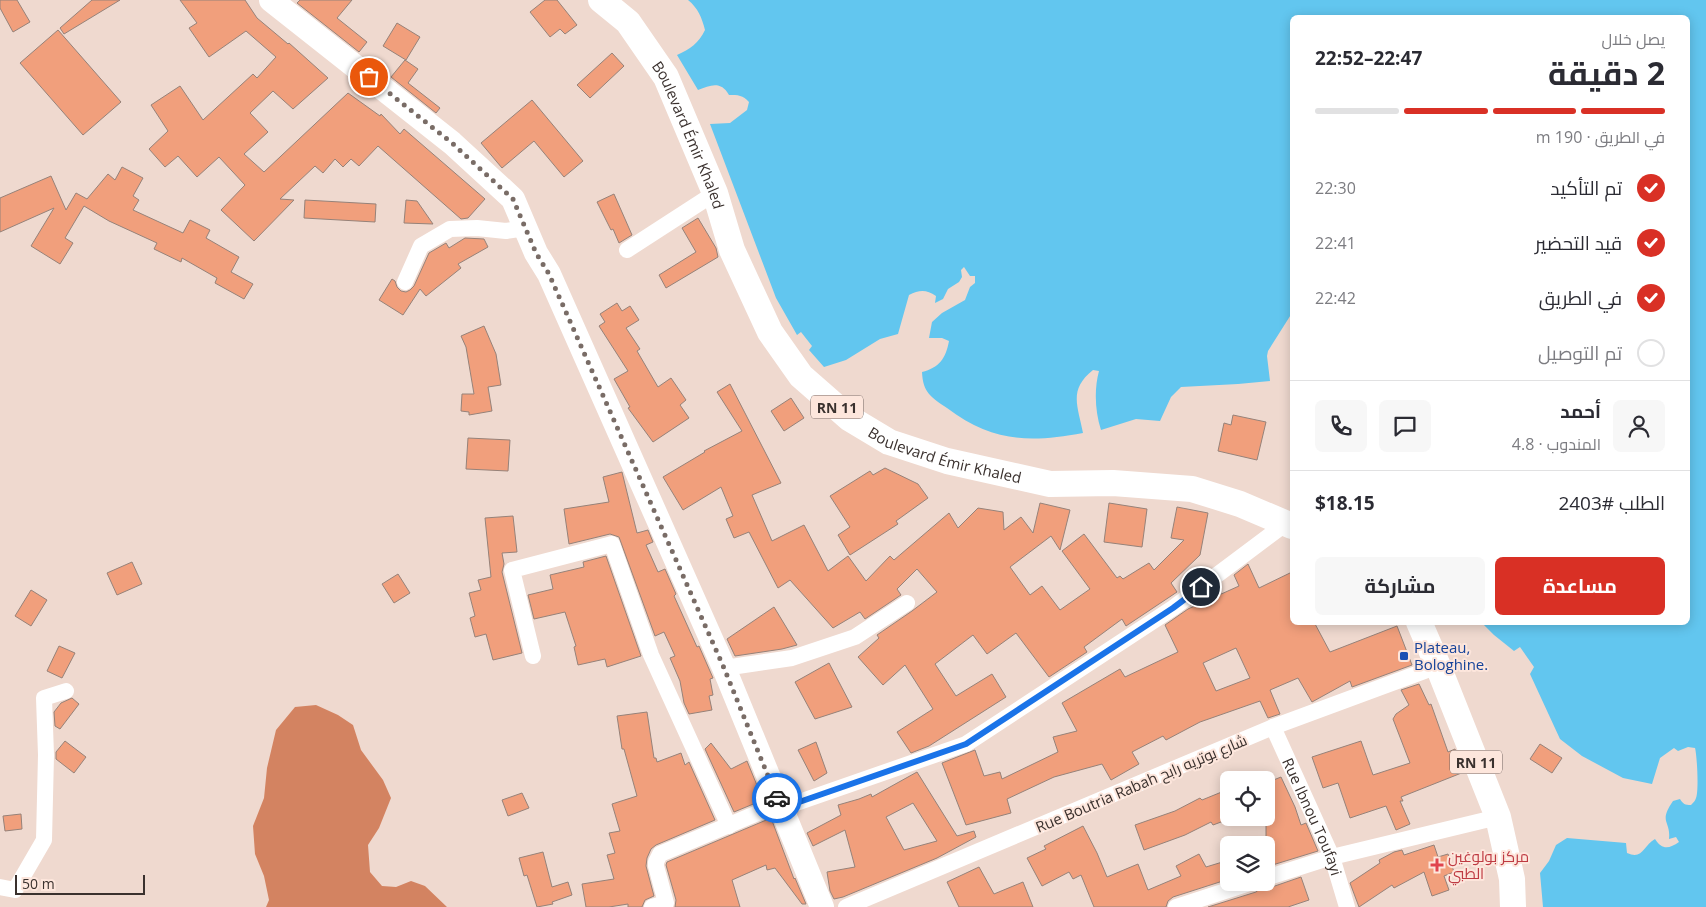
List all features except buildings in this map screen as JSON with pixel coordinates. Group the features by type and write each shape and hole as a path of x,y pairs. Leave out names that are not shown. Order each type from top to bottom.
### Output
{"main road":[{"path":"271,0 452,143 513,199 536,253 549,274 724,668 822,907"},
{"name":"Boulevard Émir Khaled","path":"601,0 628,22 666,77 715,193 732,250 770,332 801,376 849,418 890,442 947,461 1050,484 1113,483 1192,490 1240,504 1289,525"},
{"name":"RN 11","path":"1420,625 1498,817 1512,880 1513,907"}],"street":[{"path":"627,250 715,193"},
{"path":"405,282 420,246 450,229 477,228 506,231 526,228"},
{"path":"652,907 666,904 656,866 660,854 781,806 966,744 1173,608 1289,525"},
{"path":"533,656 512,570 612,544 651,655 729,826"},
{"path":"724,668 792,658 855,637 907,603"},
{"name":"Rue Boutria Rabah شارع بوتريه رابح","path":"846,907 1273,727 1438,666"},
{"path":"0,887 15,890 44,840 46,755 44,698 66,691"},
{"name":"Rue Ibnou Toufayi","path":"1273,727 1332,858 1347,907"},
{"path":"1275,875 1332,858 1498,817"},
{"path":"1176,907 1225,891"}],"shaded area":[{"path":"316,705 338,715 353,725 361,750 383,780 391,798 379,828 368,845 370,872 382,886 396,887 411,881 425,886 447,907 266,907 269,900 264,876 255,854 253,826 264,798 267,768 276,730 295,707"}],"water":[{"path":"688,0 1706,0 1706,907 1543,907 1540,873 1549,861 1556,845 1567,838 1626,843 1627,853 1632,855 1640,853 1655,839 1663,847 1672,846 1679,842 1676,837 1669,839 1666,814 1673,801 1680,799 1684,804 1691,805 1696,799 1698,781 1695,748 1688,747 1678,751 1674,748 1660,758 1652,784 1623,778 1582,756 1560,739 1530,674 1534,667 1520,647 1514,651 1484,625 1690,625 1690,15 1290,15 1290,316 1268,351 1270,381 1181,387 1171,397 1160,421 1136,419 1101,430 1097,416 1096,401 1096,385 1099,371 1093,370 1080,384 1078,392 1077,406 1083,433 1045,438 1028,438 1012,437 980,428 936,401 924,385 922,372 933,368 941,361 949,341 942,338 929,338 932,322 942,313 965,300 970,287 975,283 975,276 970,276 964,267 961,270 962,277 959,282 948,289 943,299 935,303 936,296 926,291 919,291 909,295 898,334 880,339 846,360 824,367 809,350 812,346 801,332 797,335 776,298 710,124 730,123 747,110 749,102 740,96 729,95 723,88 715,85 698,90 677,55 694,45 705,30 694,6"}],"way so far":[{"path":"369,77 452,143 513,199 536,253 549,274 724,668 777,798"}],"place":[{"name":"Plateau, Bologhine.","path":"1404,656"},
{"name":"مركز بولوغين الطبي","path":"1437,865"}],"route":[{"path":"777,798 782,808 966,744 1173,608 1201,587"}]}
